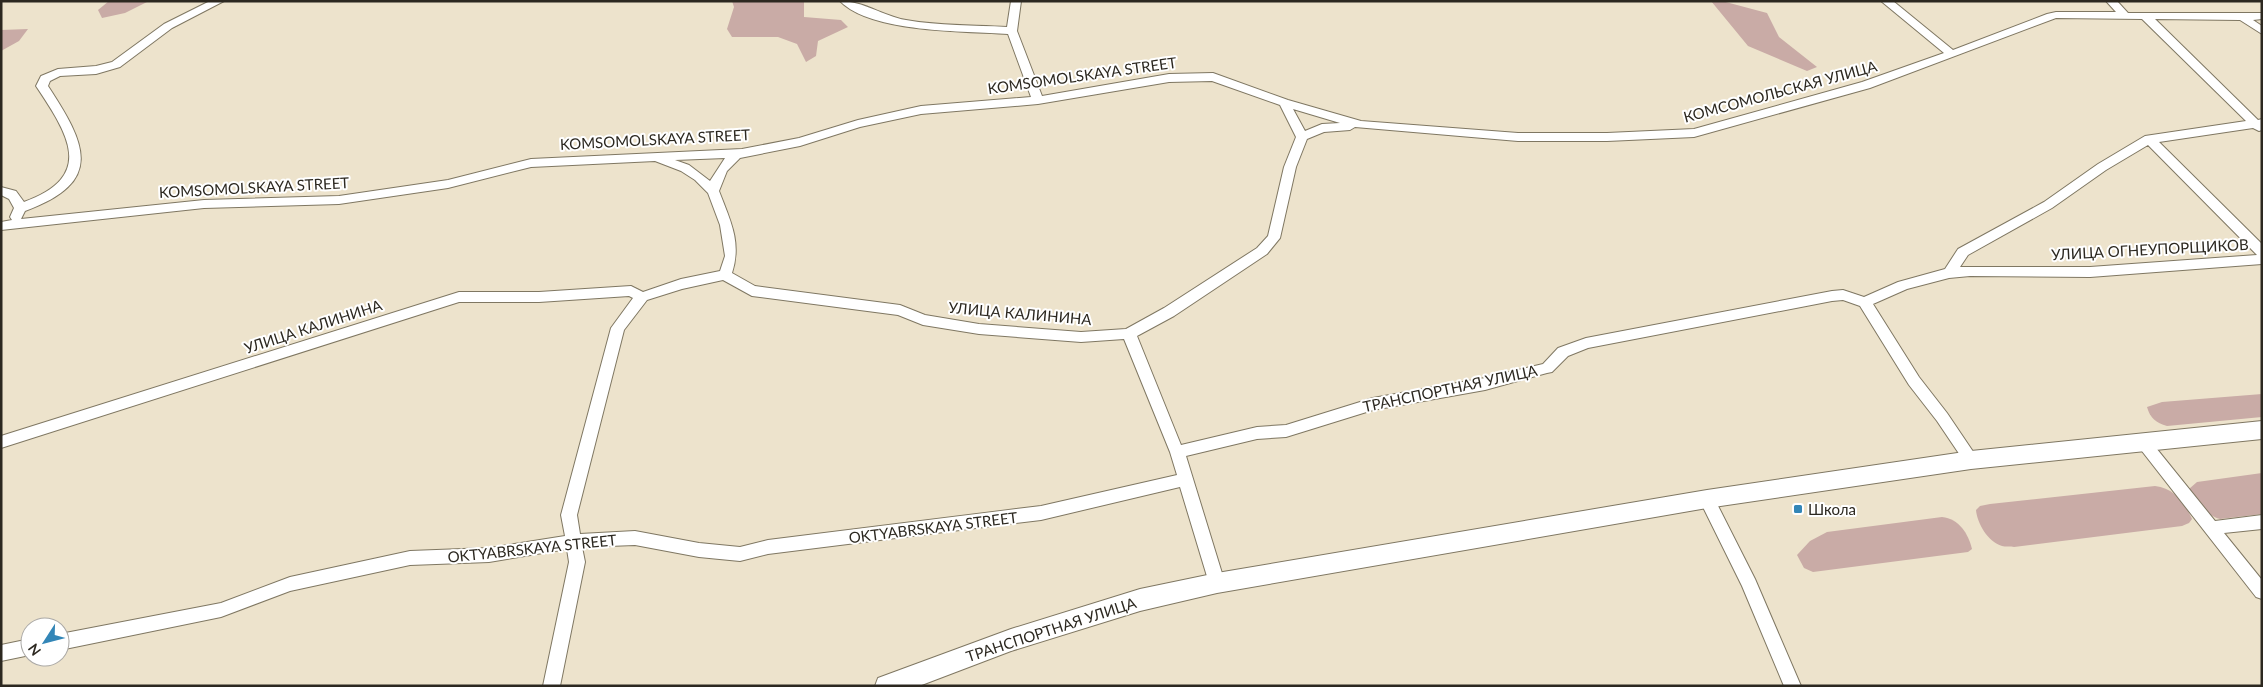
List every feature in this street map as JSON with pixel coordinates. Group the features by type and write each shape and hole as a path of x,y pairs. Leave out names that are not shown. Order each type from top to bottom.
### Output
{"main road":[{"name":"ТРАНСПОРТНАЯ УЛИЦА","path":"886,686 1011,640 1140,600 1217,583 1707,499 1971,460 2262,430"}],"street":[{"path":"7,225 20,208 43,200 63,187 74,168 76,151 64,122 42,86 45,79 58,73 96,70 116,65 168,26 219,1"},
{"path":"845,1 860,10 919,27 1012,31"},
{"path":"1016,1 1012,31 1038,100"},
{"path":"1886,1 1952,54"},
{"path":"2111,1 2124,15"},
{"name":"КОМСОМОЛЬСКАЯ УЛИЦА","path":"1361,125 1518,137 1607,137 1694,133 1866,85 2056,15 2076,17 2124,15 2262,16"},
{"path":"2145,16 2260,126"},
{"path":"2242,17 2262,32"},
{"name":"KOMSOMOLSKAYA STREET","path":"7,225 204,204 339,200 448,184 531,163 709,153 742,153 800,142 858,124 921,110 1038,100 1169,78 1213,77 1284,103 1361,125"},
{"path":"1284,103 1302,137 1322,128 1361,125"},
{"path":"1949,273 1963,252 2048,205 2102,167 2149,139 2260,126"},
{"name":"УЛИЦА КАЛИНИНА","path":"725,275 752,291 900,310 923,320 979,329 1081,337 1129,334 1169,312 1254,256 1274,238 1290,167 1302,137"},
{"path":"2149,139 2262,252"},
{"path":"713,191 716,179 723,167 734,156 742,153"},
{"path":"551,686 578,562 569,515 618,328 642,297 681,284 725,275 731,256 726,225 713,191 699,177 685,168 656,157"},
{"path":"1,190 10,191 15,195 20,208"},
{"name":"УЛИЦА ОГНЕУПОРЩИКОВ","path":"1866,302 1903,286 1949,273 1970,271 2090,272 2262,259"},
{"name":"УЛИЦА КАЛИНИНА","path":"1,442 459,297 539,297 631,291 642,297"},
{"name":"ТРАНСПОРТНАЯ УЛИЦА","path":"1177,452 1257,433 1286,431 1372,404 1485,384 1547,368 1564,352 1586,343 1832,296 1843,295 1866,302"},
{"path":"1866,302 1914,381 1942,417 1971,460"},
{"path":"1129,334 1177,452 1217,583"},
{"path":"2143,442 2262,592"},
{"name":"OKTYABRSKAYA STREET","path":"70,640 221,610 290,584 410,558 489,555 573,541 635,538 699,550 740,554 768,546 804,544 1042,513 1186,479"},
{"path":"1707,499 1749,584 1793,686"},
{"path":"2210,528 2262,522"},
{"path":"1,652 20,649"}],"shaded area":[{"path":"109,1 149,1 125,13 102,18 98,10"},
{"path":"732,1 804,1 804,17 841,20 848,27 818,41 816,56 806,62 797,44 778,37 732,37 727,29 734,7"},
{"path":"1711,1 1722,1 1767,13 1779,37 1817,67 1807,71 1748,46"},
{"path":"28,29 19,41 1,51 1,30"},
{"path":"2262,394 2262,417 2167,426 2154,419 2147,407 2162,402"},
{"path":"2262,473 2262,514 2220,519 2206,511 2189,489 2197,482"},
{"path":"2155,486 2162,487 2178,497 2192,519 2189,523 2182,526 2014,547 2002,546 1992,541 1981,526 1976,510 1980,506 1990,504"},
{"path":"1942,517 1948,518 1962,528 1972,549 1968,552 1813,572 1804,568 1797,555 1810,541 1827,532"}],"place":[{"name":"Школа","path":"1798,509"}]}
